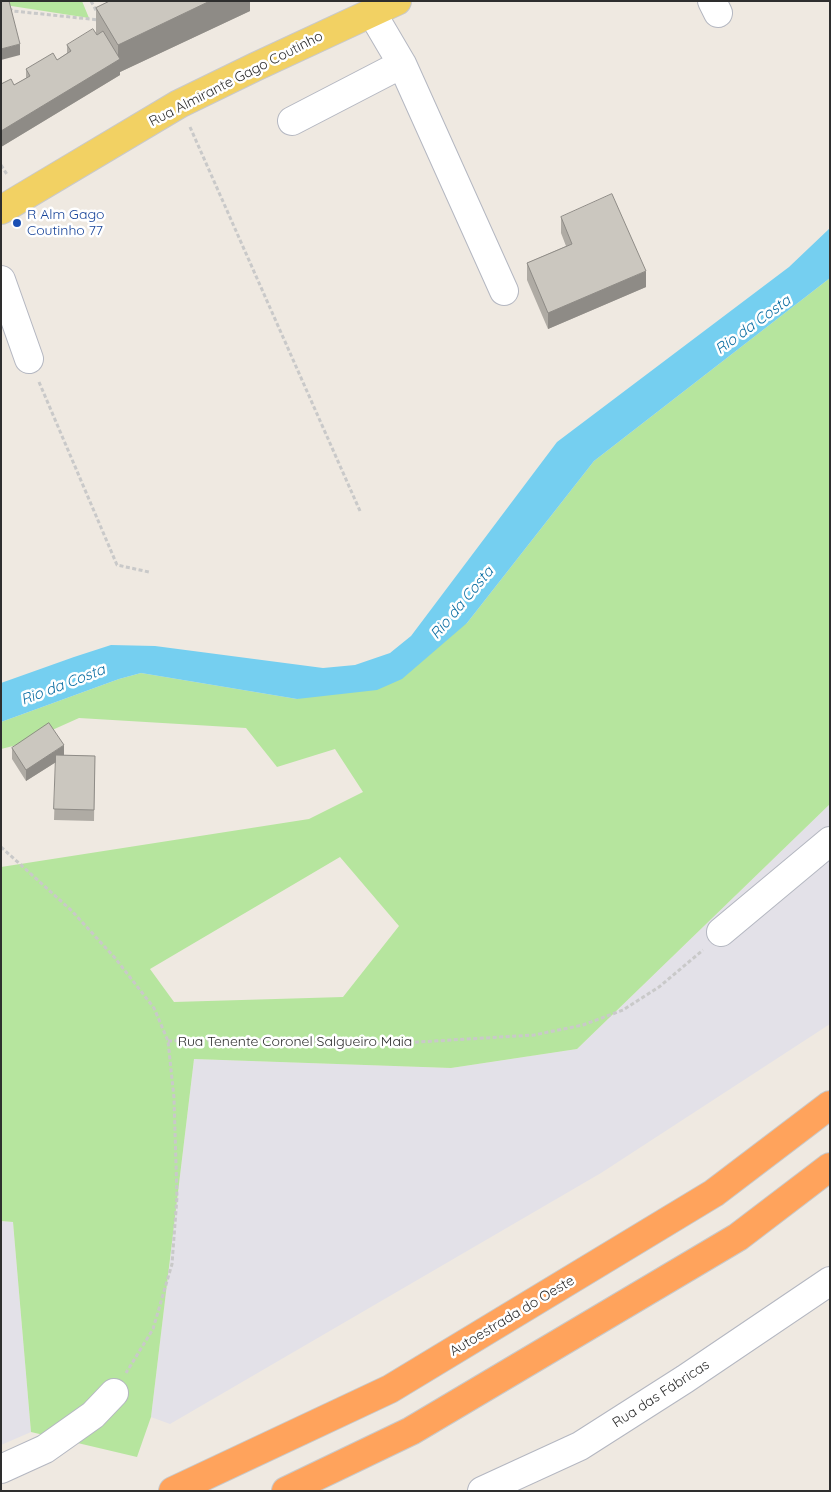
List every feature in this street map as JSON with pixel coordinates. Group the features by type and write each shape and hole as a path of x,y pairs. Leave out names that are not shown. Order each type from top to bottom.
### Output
{"highway":[{"name":"Autoestrada do Oeste","path":"172,1491 390,1389 714,1193 830,1105"},
{"path":"286,1491 411,1431 738,1237 830,1167"}],"main road":[{"name":"Rua Almirante Gago Coutinho","path":"1,210 179,104 388,5"}],"street":[{"path":"388,5 402,64 504,291"},
{"path":"292,121 402,64"},
{"path":"1,280 29,359"},
{"path":"720,932 830,841"},
{"name":"Rua das Fábricas","path":"482,1491 580,1446 830,1281"},
{"path":"1,1469 45,1449 93,1415 114,1393"}],"path":[{"path":"7,7 13,11 102,20 91,1"},
{"path":"179,104 360,511"},
{"path":"29,359 117,565 149,572"},
{"path":"1,847 72,911 115,958 154,1008 168,1041"},
{"name":"Rua Tenente Coronel Salgueiro Maia","path":"114,1393 153,1329 172,1264 177,1198 174,1098 168,1041 247,1039 385,1044 534,1035 583,1025 623,1010 659,988 695,958 720,932"}],"shaded area":[{"path":"830,804 830,1024 601,1173 170,1424 151,1417 194,1059 451,1068 577,1049"},
{"path":"1,1221 13,1222 31,1432 1,1445"}],"green space":[{"path":"5,1 82,1 89,18 5,5"},
{"path":"830,278 830,804 577,1049 451,1068 194,1059 151,1417 137,1457 31,1432 13,1222 1,1221 1,867 309,819 363,792 335,749 277,767 246,728 79,718 21,744 1,749 1,722 119,679 141,673 297,699 467,623 594,461","holes":["340,857 399,926 343,997 174,1002 150,969"]}],"water":[{"name":"Rio da Costa","path":"830,228 830,278 594,461 467,623 402,679 377,690 297,699 141,673 119,679 1,722 1,683 111,645 155,646 323,668 355,665 390,653 411,636 557,442 789,267"}],"building":[{"path":"1,1 9,1 20,44 1,49"},
{"path":"110,1 210,1 118,45 96,8"},
{"path":"93,29 97,35 103,31 120,59 1,131 1,84 11,79 14,85 30,76 26,69 53,53 57,60 71,51 67,45"},
{"path":"612,194 646,271 548,313 527,263 572,244 561,217"},
{"path":"49,723 64,745 26,770 12,748"},
{"path":"56,755 95,756 94,810 54,809"}],"place":[{"name":"R Alm Gago Coutinho 77","path":"17,223"}]}
